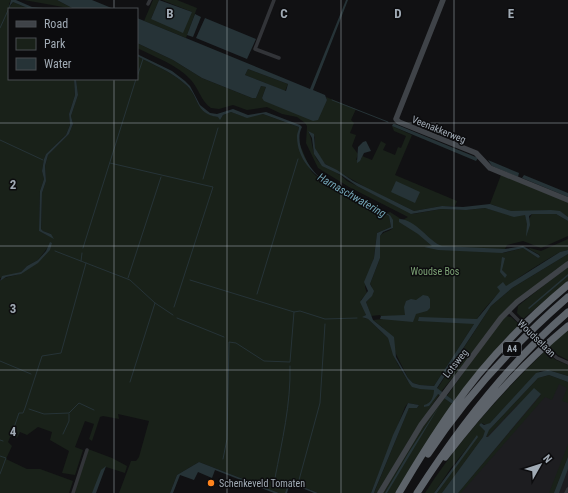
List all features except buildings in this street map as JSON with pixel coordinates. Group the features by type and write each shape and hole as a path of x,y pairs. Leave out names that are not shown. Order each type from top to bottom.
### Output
{"highway":[{"name":"A4","path":"399,493 458,407 510,340 568,284"},
{"name":"A4","path":"403,493 458,407 510,351 568,297"},
{"name":"A4","path":"417,493 472,418 524,353 568,312"},
{"name":"A4","path":"548,348 554,334 568,322"},
{"name":"A4","path":"420,493 472,418 515,375 548,348 568,326"}],"street":[{"path":"148,4 150,0"},
{"path":"274,0 255,49 279,58"},
{"name":"Veenakkerweg","path":"443,0 396,119 399,122 476,153 490,168 568,200"},
{"name":"Lotsweg","path":"380,493 408,445 440,398 508,310 568,264"},
{"name":"Woudselaan","path":"508,310 557,358 568,363"},
{"path":"73,493 87,450"},
{"path":"566,493 568,489"}],"shaded area":[{"path":"536,379 568,382 568,493 441,493 477,441"}],"green space":[{"path":"0,0 11,0 9,4 10,7 13,2 28,8 8,8 8,80 74,80 75,95 69,114 70,125 66,135 46,154 44,159 42,171 44,179 40,191 39,231 51,237 51,234 41,229 42,193 46,181 45,166 48,155 69,134 73,124 71,116 78,95 76,80 138,80 138,57 180,79 190,89 198,104 205,112 219,117 220,119 223,115 231,112 245,117 263,114 299,127 298,140 311,171 316,176 389,216 391,227 377,233 374,258 365,287 367,293 361,300 366,315 364,318 368,319 388,338 397,363 409,383 434,390 439,395 410,438 378,493 374,493 408,410 410,407 417,408 419,405 408,403 405,407 371,493 318,493 289,481 285,493 279,493 199,462 177,475 170,493 119,493 131,461 136,461 139,457 149,421 118,414 119,419 103,416 100,417 92,441 89,439 94,424 85,421 75,447 83,450 75,475 62,473 69,451 50,440 52,432 38,427 27,435 20,432 17,438 11,435 8,442 12,446 6,459 27,469 40,469 73,481 69,493 0,493 0,281 19,274 33,265 45,255 48,247 38,260 27,266 21,272 0,278"},
{"path":"24,0 57,0 72,8"},
{"path":"153,0 159,0 151,19 192,12 162,0 177,0 197,8 186,38 144,21"},
{"name":"Woudse Bos","path":"138,43 173,60 202,78 252,98 256,98 261,86 266,87 262,98 270,103 311,119 327,100 326,97 356,109 351,120 354,123 350,133 356,135 352,146 358,154 356,160 362,158 362,156 372,160 381,141 386,144 383,150 395,155 398,147 401,148 406,136 394,131 392,126 412,135 395,175 457,201 455,206 442,206 414,211 370,190 322,162 315,148 315,137 308,131 314,154 321,164 347,181 413,214 441,209 466,210 485,208 510,215 525,215 527,222 532,214 556,214 568,221 568,236 541,248 523,241 507,245 503,253 523,248 538,258 540,255 529,249 530,248 541,251 568,239 568,250 560,252 514,281 494,298 477,319 467,319 474,324 434,386 413,383 408,378 383,328 373,320 383,319 380,315 371,316 366,302 370,298 372,287 370,284 380,258 380,236 393,228 390,215 387,213 390,212 401,219 399,222 408,217 349,187 318,168 306,143 307,126 297,117 282,114 267,107 247,110 233,105 219,109 211,108 205,102 191,80 180,70 138,48"},
{"path":"248,69 288,84 285,91 245,75"},
{"path":"501,175 568,202 568,217 555,211 512,211 490,204"},
{"path":"568,254 568,262 513,302 441,392 437,389 491,306 512,288"},
{"path":"568,266 568,281 523,319 517,313 518,306"},
{"path":"506,316 511,317 520,325 507,336 453,404 423,447 396,493 382,493 421,429 444,398 451,403 453,401 447,396 502,318"},
{"path":"568,327 568,360 558,355 548,345"},
{"path":"544,352 556,360 568,365 568,376 548,370 540,371 490,423 487,425 481,423 479,425 486,431 483,437 442,493 437,493 477,436 451,468 434,493 425,493 451,455 480,419"},
{"path":"549,375 568,382 568,403 562,401 567,388 559,384 552,400 545,397 461,493 458,493 541,395 518,404 486,438 488,431 538,378"},
{"path":"568,444 568,457 554,493 549,493"},
{"path":"88,449 112,458 127,466 125,473 106,467 92,493 74,493"}],"water":[{"path":"11,0 16,0 32,7 44,8 28,8 13,2 9,7"},
{"path":"57,0 92,0 112,8 72,8"},
{"path":"159,0 192,12 183,33 151,19"},
{"path":"346,0 348,0 313,90 325,95 327,100 318,120 313,121 264,101 262,98 266,87 261,86 256,98 252,98 202,78 173,60 138,43 138,18 310,89","holes":["248,69 288,84 286,91 245,75"]},
{"path":"195,14 201,17 193,37 187,35"},
{"path":"205,18 256,39 247,59 196,38"},
{"path":"138,54 172,71 185,81 190,86 200,105 210,113 217,114 233,109 248,115 266,112 300,125 302,127 299,139 302,152 309,165 317,175 307,165 300,152 297,136 299,127 263,114 247,118 231,112 223,115 220,120 218,117 210,115 201,108 190,89 180,79 138,57"},
{"path":"74,80 76,80 78,95 71,116 73,124 69,134 48,155 45,166 46,181 42,193 41,229 51,234 54,239 39,231 40,191 44,179 42,171 46,154 66,135 70,125 69,114 75,95"},
{"path":"393,124 478,158 476,161 392,126"},
{"path":"308,131 314,134 315,148 325,164 353,181 414,211 442,206 463,207 490,204 511,211 560,211 568,217 568,221 556,214 532,214 529,216 530,225 526,237 527,224 525,215 514,217 485,208 466,210 441,209 411,214 322,166 314,154 312,138"},
{"path":"366,141 371,151 364,153 360,161 357,163 358,147"},
{"path":"488,160 519,173 518,177 492,166"},
{"name":"Harnaschwatering","path":"317,175 390,215 393,220 393,228 383,232 380,236 380,258 370,284 374,291 372,296 366,302 373,320 394,337 396,357 408,378 413,383 420,385 434,386 474,324 418,321 419,317 477,319 500,291 497,287 503,282 506,286 560,252 568,250 568,254 512,288 491,306 437,388 454,401 453,403 438,394 429,406 424,407 424,405 429,403 432,399 434,390 412,387 393,355 388,338 368,319 362,317 366,315 360,302 368,291 364,282 374,258 377,233 391,227 389,216 331,186"},
{"path":"524,175 568,193 568,197 522,178"},
{"path":"396,181 420,192 415,203 391,192"},
{"path":"399,219 405,220 417,226 437,244 442,246 505,249 523,246 540,257 538,258 523,248 502,253 438,250 424,247 432,246 418,234 399,222"},
{"path":"50,242 52,243 50,250 38,263 21,274 6,277 0,281 2,276 21,272 27,266 38,260 46,251"},
{"path":"502,257 505,258 502,270 507,275 505,278 500,272"},
{"path":"568,274 568,276 529,309 528,308"},
{"path":"423,295 428,296 430,299 430,308 427,311 416,314 413,322 380,319 381,316 405,315 404,307 406,301 411,299 416,300"},
{"path":"548,370 568,376 568,382 549,375 538,378 489,430 486,437 488,437 534,388 541,394 458,493 442,493 483,437 485,431 479,425 481,423 484,425 490,423 536,373"},
{"path":"408,403 419,405 417,408 409,408 374,493 371,493 393,435"},
{"path":"440,405 387,493 385,493 409,452"},
{"path":"477,435 478,437 437,493 434,493"},
{"path":"568,457 568,469 559,493 554,493"},
{"path":"199,462 279,493 274,493 215,470 212,478 198,472 194,480 180,475 173,493 170,493 177,475"},
{"path":"106,466 96,493 92,493 101,470"},
{"path":"289,481 318,493 314,493 290,483 287,493 285,493"}],"waterway":[{"path":"0,28 8,10"},
{"path":"138,74 143,59"},
{"path":"83,248 136,80"},
{"path":"332,100 388,122"},
{"path":"203,179 218,128"},
{"path":"0,140 43,160"},
{"path":"257,294 298,159"},
{"path":"110,163 213,187 174,307"},
{"path":"128,278 161,177"},
{"path":"55,251 130,280 155,303 173,315"},
{"path":"81,261 82,253"},
{"path":"11,436 19,413 23,413 25,408 42,356 61,353 86,263"},
{"path":"190,280 294,312 300,311 325,319 357,318"},
{"path":"130,382 155,303"},
{"path":"223,459 227,439 229,342 236,343 264,361 290,362 294,312"},
{"path":"177,318 224,337"},
{"path":"299,480 320,403 325,324"},
{"path":"0,361 31,374"},
{"path":"275,478 288,408 290,366"},
{"path":"29,409 44,414 69,413 79,403 94,410"},
{"path":"63,434 69,421 69,414"},
{"path":"0,456 6,458 0,474"}],"place":[{"name":"Schenkeveld Tomaten","path":"211,483"}]}
